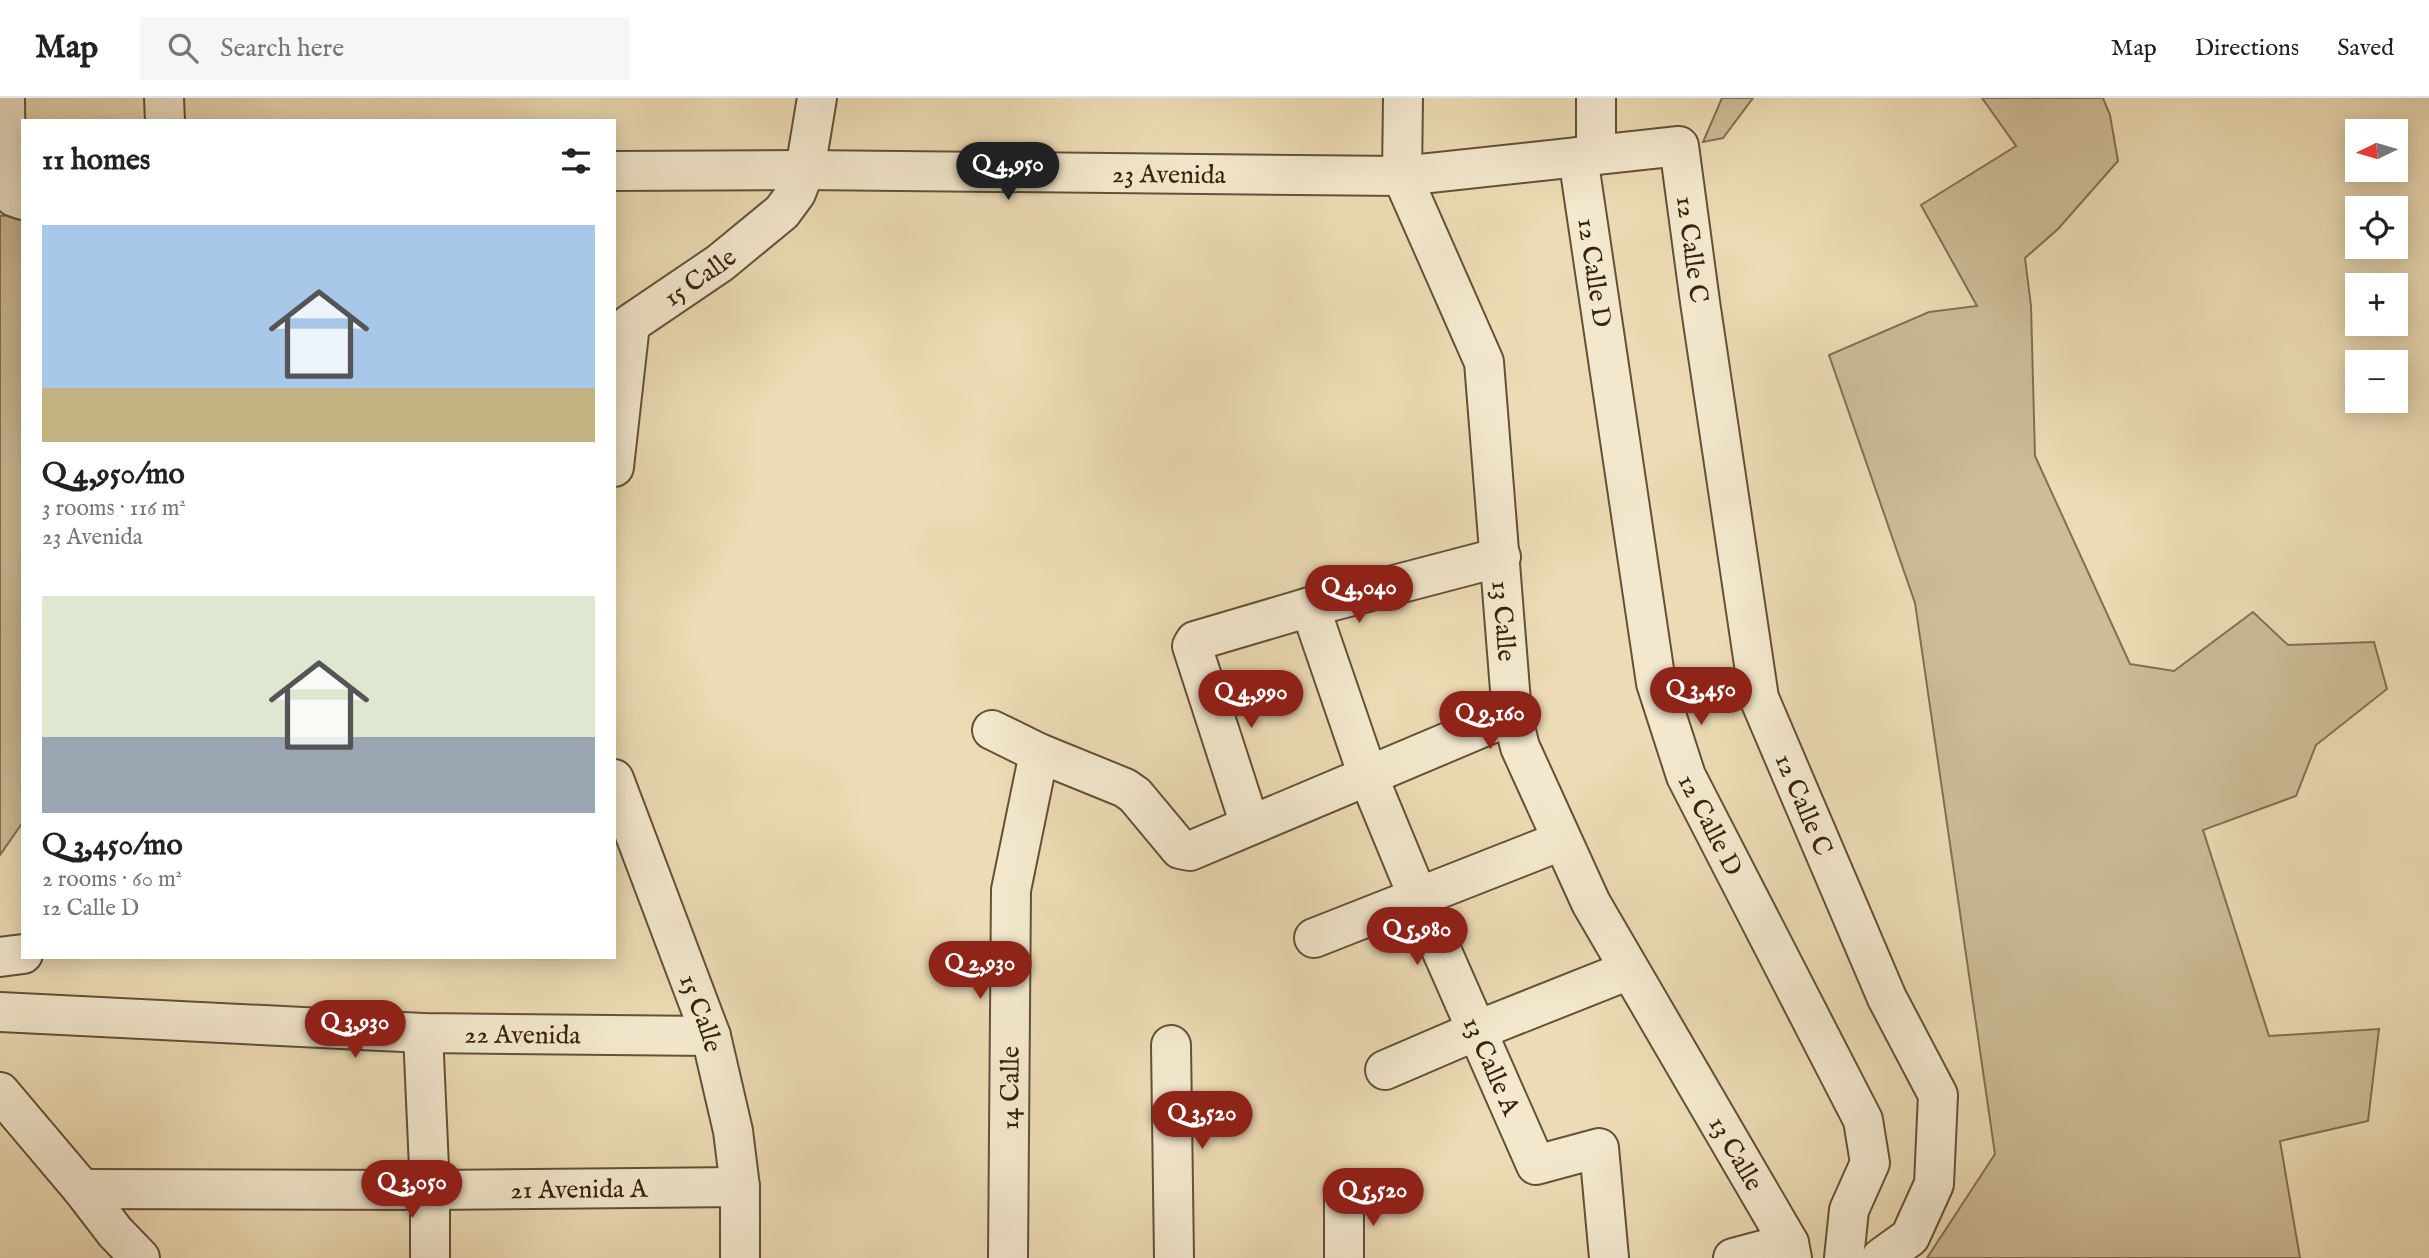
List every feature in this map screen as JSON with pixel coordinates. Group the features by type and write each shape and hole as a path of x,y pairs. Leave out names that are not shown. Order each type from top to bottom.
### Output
{"street":[{"path":"5,98 6,182 15,197 21,199"},
{"path":"164,98 165,119"},
{"name":"15 Calle","path":"616,431 622,324 720,263 782,212 796,193 805,170 817,98"},
{"name":"13 Calle","path":"1403,98 1402,176 1484,362 1512,715 1520,747 1591,903 1791,1250"},
{"name":"12 Calle D","path":"1596,98 1587,156 1656,683 1686,776 1863,1120 1870,1163 1849,1210 1844,1258"},
{"name":"23 Avenida","path":"616,171 805,170 1402,176 1679,146"},
{"name":"12 Calle C","path":"1679,146 1759,698 1887,998 1938,1095 1934,1184 1910,1237 1881,1258"},
{"path":"1250,825 1192,646 1195,641 1310,607 1501,557"},
{"name":"13 Calle A","path":"1310,607 1368,776 1536,1165 1599,1148 1609,1258"},
{"path":"992,730 1039,754 1125,788 1135,795 1180,849 1190,851 1512,715"},
{"name":"14 Calle","path":"1008,1258 1011,890 1039,754"},
{"name":"15 Calle","path":"616,790 630,868 711,1036 733,1131 740,1186 740,1258"},
{"path":"1314,938 1561,841"},
{"path":"0,957 21,954"},
{"path":"1385,1070 1629,970"},
{"name":"22 Avenida","path":"0,1012 423,1033 711,1036"},
{"path":"423,1033 430,1190 430,1258"},
{"path":"1171,1045 1174,1258"},
{"path":"0,1092 115,1232 140,1258"},
{"name":"21 Avenida A","path":"82,1189 430,1190 740,1186"},
{"path":"1344,1198 1344,1258"},
{"path":"1733,1258 1791,1250"}],"shaded area":[{"path":"1722,98 1753,98 1723,138 1703,142"},
{"path":"1982,98 2103,98 2110,115 2118,161 2058,229 2025,258 2031,306 2035,456 2130,664 2174,671 2253,612 2288,645 2374,642 2387,689 2316,745 2296,796 2203,830 2269,1036 2379,1029 2368,1121 2280,1141 2300,1258 1927,1258 1995,1154 1915,603 1829,355 1929,312 1977,306 1921,205 2016,146"},
{"path":"21,214 21,825 0,855 0,216"}]}
